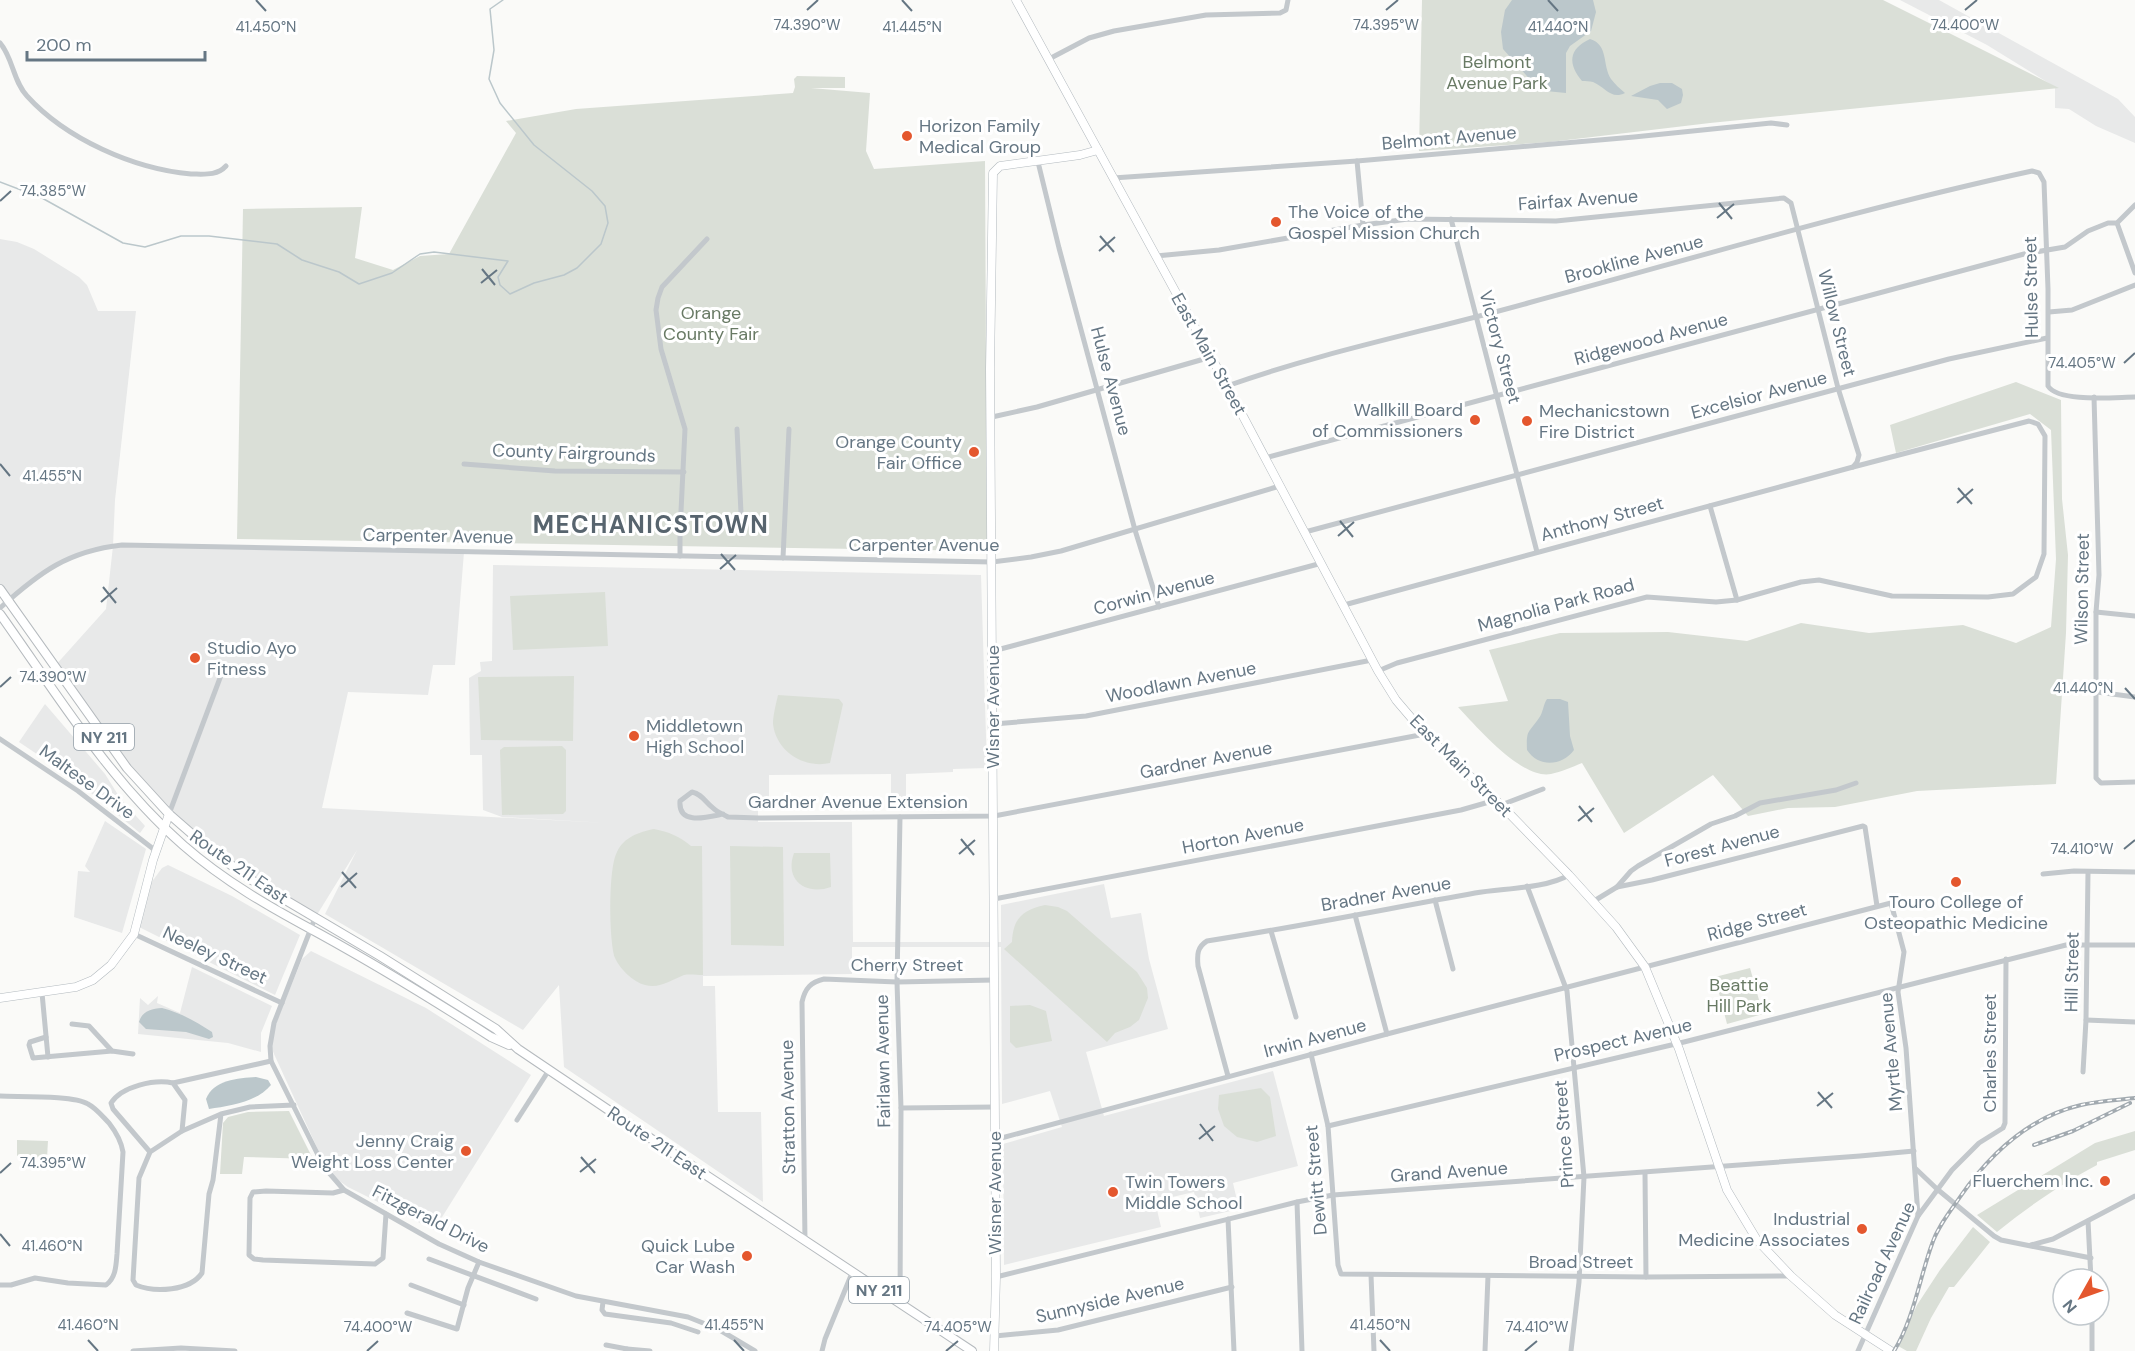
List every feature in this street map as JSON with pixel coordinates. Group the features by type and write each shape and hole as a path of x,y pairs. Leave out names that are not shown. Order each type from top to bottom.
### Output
{"main road":[{"name":"East Main Street","path":"1016,0 1227,386 1372,660 1396,700 1425,734 1498,803 1594,901 1616,927 1644,967 1677,1043 1718,1166 1735,1204 1757,1240 1791,1276 1835,1315 1891,1351"},
{"name":"Wisner Avenue","path":"994,1351 996,1277 992,562 993,173 1000,166 1038,162 1098,150"},
{"name":"Route 211 East","path":"0,589 114,752 169,814 200,842 236,869 496,1029 518,1049 805,1242"},
{"name":"Route 211 East","path":"0,614 106,763 130,793 164,828 223,877 275,910 491,1037 518,1049"},
{"path":"0,998 76,987 93,980 111,965 134,934 156,850 169,814"},
{"name":"NY 211","path":"805,1242 972,1351"}],"street":[{"path":"1049,59 1089,38 1114,31 1206,15 1280,13 1286,10 1288,0"},
{"path":"0,43 20,87 32,102 78,136 100,148 136,163 168,171 208,174 221,171 226,166"},
{"name":"Belmont Avenue","path":"1113,178 1357,161 1771,123 1787,125"},
{"path":"1357,161 1363,225"},
{"name":"Hulse Avenue","path":"1038,162 1059,248 1159,608"},
{"name":"Brookline Avenue","path":"1227,386 1324,357 1798,230 2032,171 2039,173 2044,182"},
{"name":"Hulse Street","path":"2044,182 2049,312 2048,386 2051,391 2063,396 2094,397"},
{"name":"Fairfax Avenue","path":"1156,256 1219,250 1408,219 1556,221 1760,200 1784,198 1788,200"},
{"name":"Willow Street","path":"1788,200 1792,205 1838,388 1859,455 1853,467"},
{"path":"2135,205 2117,223 2135,273"},
{"name":"Victory Street","path":"1451,219 1537,552"},
{"name":"Ridgewood Avenue","path":"1265,458 2024,254 2065,247 2088,231 2108,223 2117,223"},
{"path":"680,556 686,429 661,349 656,310 662,287 707,239"},
{"path":"2049,312 2072,310 2135,285"},
{"name":"Excelsior Avenue","path":"1305,532 1838,388 1949,359 2047,338"},
{"path":"992,417 1211,357"},
{"path":"2094,397 2135,397"},
{"name":"Wilson Street","path":"2094,397 2099,574 2096,612 2096,775 2101,783 2135,782"},
{"name":"Magnolia Park Road","path":"1378,671 1397,663 1647,597 1716,602 1737,600 1801,582 1819,580 1892,596 1988,597 2013,594 2036,577 2044,554 2045,436 2038,424 2029,421 1853,467"},
{"path":"737,429 742,534"},
{"path":"783,558 789,429"},
{"name":"County Fairgrounds","path":"464,464 555,471 684,472"},
{"name":"Anthony Street","path":"1344,605 1853,467"},
{"name":"Carpenter Avenue","path":"0,608 36,577 68,558 95,549 122,545 992,562 1061,551 1280,486"},
{"path":"1710,506 1737,600"},
{"name":"Corwin Avenue","path":"993,651 1322,563"},
{"path":"2096,612 2135,615"},
{"name":"Woodlawn Avenue","path":"993,724 1086,716 1372,660"},
{"path":"169,814 223,670"},
{"path":"2097,692 2135,697"},
{"name":"Gardner Avenue","path":"994,816 1425,734"},
{"name":"Maltese Drive","path":"0,739 78,791 156,850"},
{"path":"1617,888 1625,877 1638,866 1712,824 1735,816 1760,803 1836,790 1856,783"},
{"name":"Horton Avenue","path":"994,899 1498,803 1543,789"},
{"name":"Gardner Avenue Extension","path":"723,814 694,818 684,816 679,808 680,801 692,792 698,794 714,809 728,816 759,818 994,816"},
{"name":"Fairlawn Avenue","path":"900,817 897,982 901,1108 900,1304"},
{"name":"Forest Avenue","path":"1594,901 1617,888 1860,826 1865,827 1876,906"},
{"name":"Hill Street","path":"2082,1072 2088,944 2088,872"},
{"path":"2043,874 2135,872"},
{"name":"Bradner Avenue","path":"1228,1077 1198,966 1199,948 1207,941 1527,886 1569,875"},
{"name":"Prince Street","path":"1527,886 1567,987 1575,1067 1584,1177 1579,1275 1571,1351"},
{"path":"1435,900 1453,969"},
{"name":"Myrtle Avenue","path":"1876,906 1891,903 1904,952 1898,992 1906,1048 1918,1216"},
{"name":"Ridge Street","path":"1644,967 1876,906"},
{"path":"1355,915 1387,1034"},
{"name":"Fitzgerald Drive","path":"315,918 271,1034 271,1062 324,1167 344,1190 439,1244 479,1262 539,1284 603,1302 688,1317 718,1329 755,1351"},
{"path":"1271,931 1296,1017"},
{"name":"Neeley Street","path":"134,934 282,1003"},
{"name":"Prospect Avenue","path":"1328,1126 1677,1043 2066,945 2135,945"},
{"name":"Charles Street","path":"1936,1189 1964,1156 1979,1143 2003,1128 2005,1123 2006,959"},
{"name":"Irwin Avenue","path":"994,1140 1644,967"},
{"name":"Cherry Street","path":"821,980 897,982 994,980"},
{"name":"Stratton Avenue","path":"805,1242 802,1002 804,992 810,985 821,980"},
{"path":"42,993 48,1057"},
{"path":"2085,1020 2135,1022"},
{"path":"72,1024 89,1026 112,1051"},
{"path":"46,1037 30,1042 28,1046 33,1058 112,1051 133,1054"},
{"name":"Dewitt Street","path":"1311,1054 1328,1126 1338,1265 1341,1274 1371,1275"},
{"path":"150,1152 119,1116 111,1103 117,1095 126,1090 162,1081 173,1083 271,1062"},
{"path":"517,1120 549,1070"},
{"path":"173,1083 184,1100 182,1131"},
{"path":"0,1096 65,1099 88,1103 117,1134 123,1152 117,1254 115,1270 109,1283 106,1285 68,1283 35,1278 11,1285 0,1285"},
{"path":"220,1114 213,1180 209,1194 202,1273 191,1284 168,1288 140,1287 133,1280 139,1179 150,1152 182,1131 220,1114 250,1107 294,1105"},
{"path":"901,1108 994,1107"},
{"name":"Grand Avenue","path":"996,1277 1297,1202 1333,1196 1914,1151"},
{"path":"1916,1169 1936,1189 1994,1236 2091,1258"},
{"path":"1645,1173 1646,1277"},
{"name":"Railroad Avenue","path":"1858,1351 1918,1216 1936,1189"},
{"path":"344,1190 333,1193 253,1192 250,1198 249,1255 254,1259 263,1260 375,1264 383,1258 386,1214"},
{"path":"2030,1245 2053,1239 2135,1196"},
{"path":"1297,1202 1302,1351"},
{"path":"1228,1219 1234,1351"},
{"path":"2088,1221 2091,1267"},
{"path":"429,1259 536,1299"},
{"path":"407,1313 457,1329 479,1262"},
{"path":"818,1351 852,1273"},
{"path":"1371,1275 1374,1351"},
{"name":"Broad Street","path":"1371,1275 1791,1276"},
{"path":"1485,1351 1488,1276"},
{"path":"411,1285 464,1305"},
{"name":"Sunnyside Avenue","path":"995,1336 1058,1330 1232,1287"},
{"path":"603,1302 602,1310 605,1314 671,1323 699,1332"},
{"path":"2092,1327 2092,1351"},
{"path":"822,1351 824,1341"},
{"path":"606,1345 626,1350 650,1351"},
{"path":"133,1351 197,1348 235,1351"}],"shaded area":[{"path":"1512,0 1593,0 1596,12 1591,31 1570,46 1566,53 1566,93 1546,91 1534,84 1503,49 1501,32 1505,10"},
{"path":"1900,0 1939,0 2118,99 2135,117 2135,143 2096,126 2069,109 2055,108 2055,87 1987,45"},
{"path":"1590,39 1600,46 1608,74 1625,93 1612,94 1593,82 1582,81 1577,75 1573,63 1574,52 1577,47"},
{"path":"1672,83 1682,89 1681,103 1667,109 1658,100 1631,96 1650,86"},
{"path":"0,239 17,242 34,249 79,277 87,285 98,311 136,311 115,500 113,546 68,558 8,600 0,589"},
{"path":"113,546 464,552 455,665 433,665 428,695 348,692 322,808 607,823 502,817 483,810 482,755 470,755 469,678 481,671 480,662 492,661 493,565 981,575 987,768 906,774 906,808 891,808 891,774 769,775 769,808 758,809 758,822 852,822 853,942 1001,942 1001,905 1104,884 1111,918 1141,913 1149,959 1168,1029 1086,1052 1104,1116 1273,1071 1298,1166 1233,1183 1239,1209 1200,1218 1194,1192 1155,1201 1161,1227 1004,1265 1003,1144 1062,1127 1050,1091 1002,1104 1001,947 852,947 852,974 703,976 703,986 715,986 718,1112 761,1112 763,1202 564,1067 559,985 523,1030 325,914 357,850 315,918 223,860 169,814 91,719 54,667 106,609"},
{"path":"1547,699 1560,699 1568,702 1570,736 1574,750 1563,759 1550,763 1538,760 1527,750 1528,735"},
{"path":"45,704 105,774 120,798 145,826 140,833 74,779 19,742"},
{"path":"105,821 146,849 122,933 74,917 78,871 90,872 85,866"},
{"path":"168,865 232,896 300,935 275,995 139,927 151,883 162,868"},
{"path":"311,951 426,1008 531,1075 434,1230 348,1187 335,1178 325,1165 274,1054 270,1043 278,1018 302,959"},
{"path":"192,967 272,1006 261,1033 261,1052 228,1043 138,1034 140,998 148,1005 158,996 157,1003 180,1013"},
{"path":"162,1008 194,1021 212,1032 213,1037 209,1039 186,1032 146,1029 139,1022 142,1015 148,1011"},
{"path":"256,1077 268,1080 271,1085 251,1099 234,1105 209,1109 206,1099 214,1088 234,1079"}],"green space":[{"name":"Belmont Avenue Park","path":"1422,0 1883,0 2059,88 1710,123 1550,142 1419,151"},
{"name":"Orange County Fair","path":"797,76 845,77 845,88 811,88 870,93 866,151 874,169 985,161 987,551 237,539 243,209 362,207 355,258 393,270 420,256 449,254 516,133 506,121 576,109 793,93 794,79"},
{"path":"2016,382 2061,400 2062,499 2068,555 2066,633 2056,784 1917,791 1835,807 1788,808 1748,816 1713,775 1624,833 1582,763 1551,774 1539,774 1527,769 1488,739 1458,707 1508,701 1489,650 1560,633 1668,632 1747,641 1801,623 1869,633 1963,625 2016,643 2051,627 2056,559 2051,430 2030,414 1896,453 1890,425"},
{"path":"605,592 608,646 513,650 510,596"},
{"path":"574,676 573,741 481,740 478,677"},
{"path":"778,695 839,699 843,704 830,763 811,763 785,750 775,734 773,724"},
{"path":"562,746 566,750 566,811 563,814 502,815 500,750 504,747"},
{"path":"654,829 674,835 691,846 702,846 703,975 684,975 656,986 650,986 632,978 615,958 610,905 612,873 617,852 632,836"},
{"path":"730,846 783,847 784,946 731,945"},
{"path":"794,853 830,853 831,887 813,889 799,884 792,871"},
{"path":"1045,905 1067,911 1137,972 1147,988 1148,998 1139,1020 1130,1027 1115,1033 1107,1042 1004,949 1012,942 1014,927 1021,916"},
{"name":"Beattie Hill Park","path":"1750,968 1763,1014 1727,1024 1715,977"},
{"path":"1030,1005 1046,1011 1052,1041 1016,1048 1010,1042 1010,1006"},
{"path":"1261,1088 1270,1097 1276,1136 1257,1142 1237,1137 1224,1126 1218,1109 1219,1095"},
{"path":"289,1111 313,1159 244,1157 242,1174 220,1174 223,1123 228,1117 248,1112"},
{"path":"2135,1131 2135,1150 2097,1162 2097,1165 2045,1196 1997,1232 1977,1215 2095,1143"},
{"path":"17,1140 48,1141 47,1158 17,1156"},
{"path":"1973,1227 1990,1242 1954,1287 1949,1287 1916,1351 1907,1351 1898,1346 1917,1305"}],"waterway":[{"path":"0,182 42,198 123,243 145,247 181,236 209,236 277,244 302,260 339,272 359,284 392,273 420,254 434,252 508,261 498,277 500,285 510,294 534,283 564,275 577,268 601,244 608,223 605,206 592,191 534,145 500,103 489,79 494,50 490,9 503,0"}],"railway":[{"path":"1894,1351 1907,1325 1927,1258 1944,1219 1971,1181 1997,1153 2028,1128 2062,1111 2081,1105 2135,1098"},
{"path":"2034,1145 2073,1131 2130,1103"}],"place":[{"name":"Horizon Family Medical Group","path":"907,136"},
{"name":"The Voice of the Gospel Mission Church","path":"1276,222"},
{"name":"Wallkill Board of Commissioners","path":"1475,420"},
{"name":"Mechanicstown Fire District","path":"1527,421"},
{"name":"Orange County Fair Office","path":"974,452"},
{"name":"Studio Ayo Fitness","path":"195,658"},
{"name":"Middletown High School","path":"634,736"},
{"name":"Touro College of Osteopathic Medicine","path":"1956,882"},
{"name":"Jenny Craig Weight Loss Center","path":"466,1151"},
{"name":"Fluerchem Inc.","path":"2105,1181"},
{"name":"Twin Towers Middle School","path":"1113,1192"},
{"name":"Industrial Medicine Associates","path":"1862,1229"},
{"name":"Quick Lube Car Wash","path":"747,1256"}],"district":[{"name":"MECHANICSTOWN","path":"651,524"}]}
